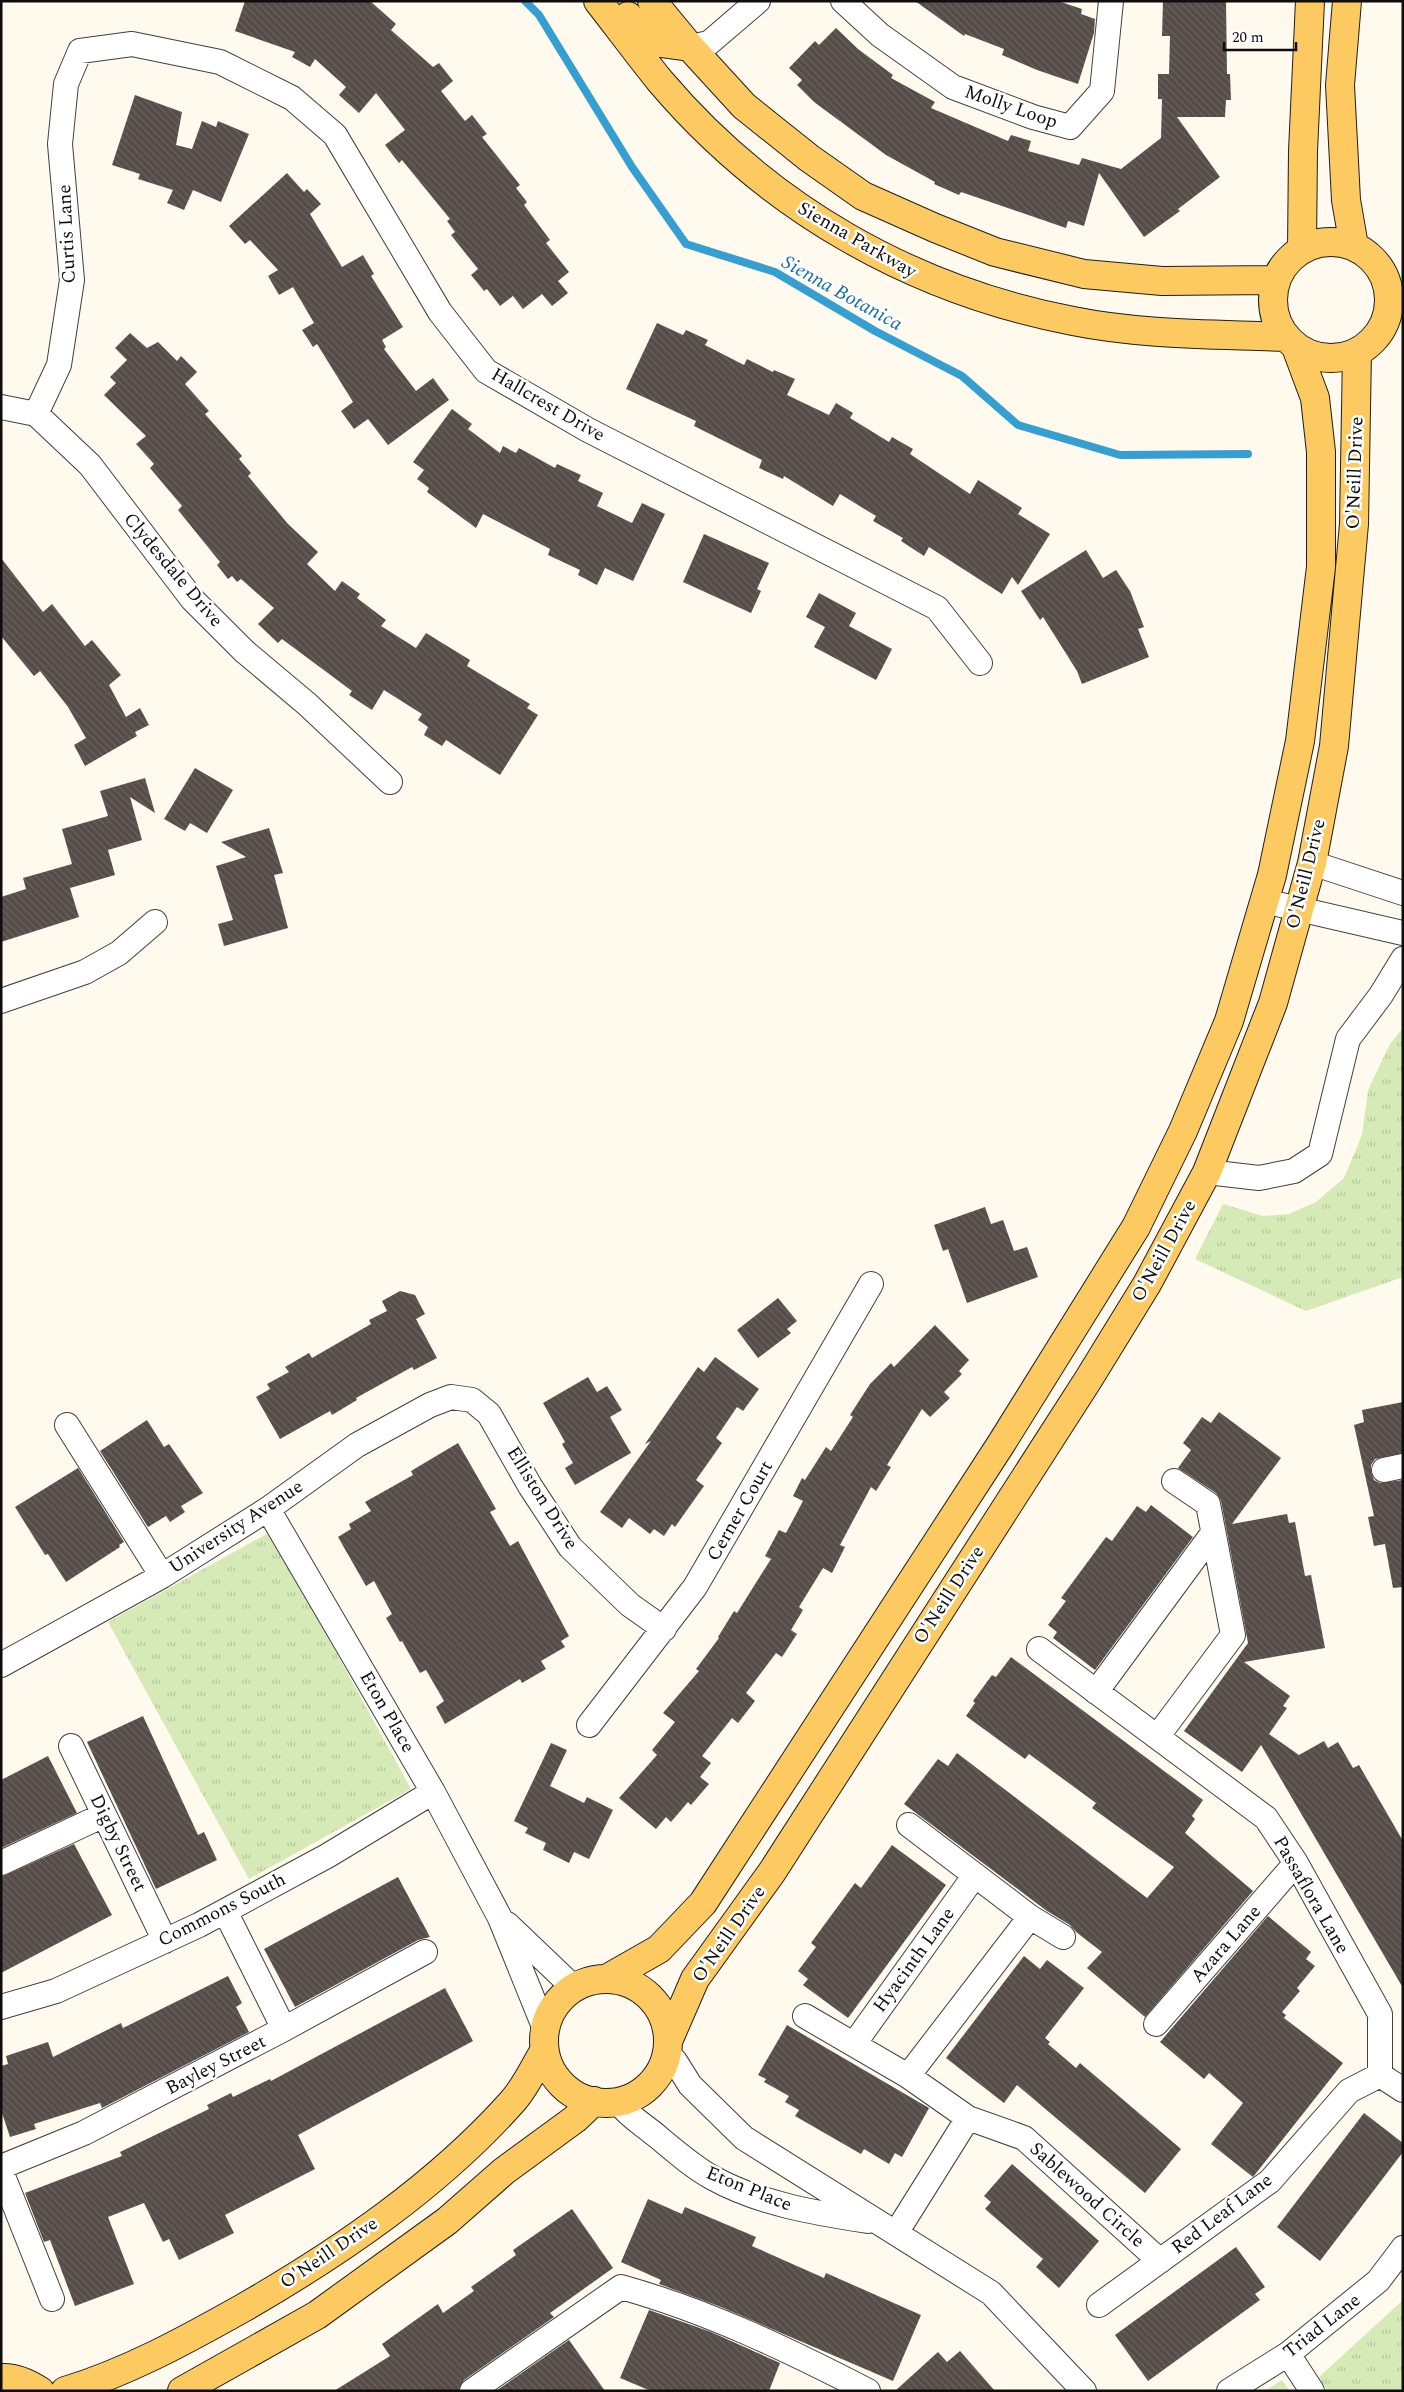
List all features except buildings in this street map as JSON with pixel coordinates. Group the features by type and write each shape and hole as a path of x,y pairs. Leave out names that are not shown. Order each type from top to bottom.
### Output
{"main road":[{"name":"Sienna Parkway","path":"598,1 661,82 723,145 791,202 890,262 965,294 1074,322 1291,342"},
{"path":"616,1 653,42 690,47"},
{"path":"652,1 690,47 744,106 809,158 863,196 995,252 1084,274 1162,281 1275,280 1291,257 1302,248 1319,242 1337,242 1354,246 1392,272 1387,285 1389,301 1386,317 1391,329 1370,344 1357,352 1341,358 1326,358 1310,355 1291,342"},
{"path":"1302,248 1303,151 1310,1"},
{"path":"1347,1 1340,85 1346,200 1354,246"},
{"name":"O'Neill Drive","path":"608,1978 659,1949 702,1903 1001,1444 1136,1226 1182,1132 1228,1021 1264,901 1300,741 1321,567 1322,452 1316,398 1291,342 1276,320 1272,300 1275,280"},
{"name":"O'Neill Drive","path":"182,2391 317,2315 447,2221 504,2171 575,2119 606,2102 637,2096 651,2085 660,2074 695,1979 772,1872 1088,1380 1147,1284 1207,1172 1273,1003 1298,908 1312,864 1334,746 1354,524 1357,352"},
{"name":"O'Neill Drive","path":"65,2391 101,2380 194,2336 322,2260 387,2214 454,2160 514,2101 545,2040 548,2018 560,1999 573,1987 593,1979 608,1978 629,1982 646,1992 663,2012 669,2046"},
{"path":"545,2040 551,2070 562,2085 571,2093 606,2102"},
{"path":"1,2378 9,2378 30,2384 40,2391"}],"street":[{"path":"690,47 709,43 758,1"},
{"name":"Molly Loop","path":"843,1 880,35 953,87 1033,117 1070,126 1102,91 1111,1"},
{"name":"Hallcrest Drive","path":"80,51 132,44 220,62 292,98 334,135 440,312 486,371 588,430 937,608 980,663"},
{"name":"Curtis Lane","path":"36,414 59,365 72,280 60,144 66,84 80,51"},
{"path":"1,407 36,414"},
{"name":"Clydesdale Drive","path":"36,414 90,465 192,599 244,651 307,704 390,782"},
{"path":"1312,864 1403,893"},
{"path":"1264,901 1403,933"},
{"path":"1,1000 85,972 119,953 154,922"},
{"path":"1207,1172 1259,1178 1294,1171 1320,1154 1348,1039 1381,995 1403,959"},
{"name":"Cerner Court","path":"589,1724 695,1587 871,1284"},
{"name":"University Avenue","path":"1,1665 162,1576 268,1509 357,1445 430,1405 451,1398 472,1400"},
{"name":"Elliston Drive","path":"472,1400 489,1414 530,1486 570,1547 630,1605 664,1629"},
{"path":"67,1425 162,1576"},
{"path":"1157,1738 1233,1635 1208,1504 1174,1482"},
{"name":"Eton Place","path":"268,1509 433,1792 500,1918 545,2040"},
{"path":"1096,1692 1213,1533"},
{"name":"Passaflora Lane","path":"1039,1649 1266,1818 1296,1863 1380,2014 1380,2076"},
{"name":"Digby Street","path":"71,1746 165,1941"},
{"name":"Commons South","path":"1,2007 56,1991 165,1941 327,1856 433,1792"},
{"path":"1,1863 104,1815"},
{"path":"909,1825 1030,1917 1063,1937"},
{"name":"Azara Lane","path":"1156,2024 1296,1863"},
{"name":"Hyacinth Lane","path":"854,2044 975,1875"},
{"path":"225,1911 284,2029"},
{"path":"908,2076 1030,1917"},
{"name":"Eton Place","path":"500,1918 573,1987"},
{"name":"Bayley Street","path":"1,2166 84,2133 284,2029 425,1952"},
{"name":"Sablewood Circle","path":"804,2016 908,2076 968,2118 1024,2138 1160,2261"},
{"name":"Eton Place","path":"669,2046 675,2061 690,2085 744,2138 874,2222 896,2233 991,2293 1084,2391"},
{"path":"1380,2076 1403,2090"},
{"name":"Red Leaf Lane","path":"1099,2304 1270,2181 1349,2091 1380,2076"},
{"name":"Eton Place","path":"606,2102 625,2113 678,2155 714,2179 760,2197 809,2212 874,2222"},
{"path":"896,2233 968,2118"},
{"path":"1,2171 52,2299"},
{"name":"Triad Lane","path":"1229,2391 1288,2354 1378,2281 1403,2248"},
{"path":"472,2391 622,2287 672,2301 814,2363 868,2391"},
{"path":"1288,2354 1312,2391"}],"green space":[{"path":"1403,1028 1403,1277 1306,1311 1195,1259 1223,1204 1263,1216 1289,1214 1316,1202 1344,1178 1362,1135 1368,1090 1390,1044"},
{"path":"270,1532 411,1789 249,1879 108,1622"},
{"path":"1403,2300 1403,2391 1327,2391 1319,2377"},
{"path":"1282,2380 1290,2391 1265,2391"}],"waterway":[{"name":"Sienna Botanica","path":"525,1 539,15 632,167 686,244 775,272 875,331 962,376 1018,425 1120,455 1248,454"}]}
